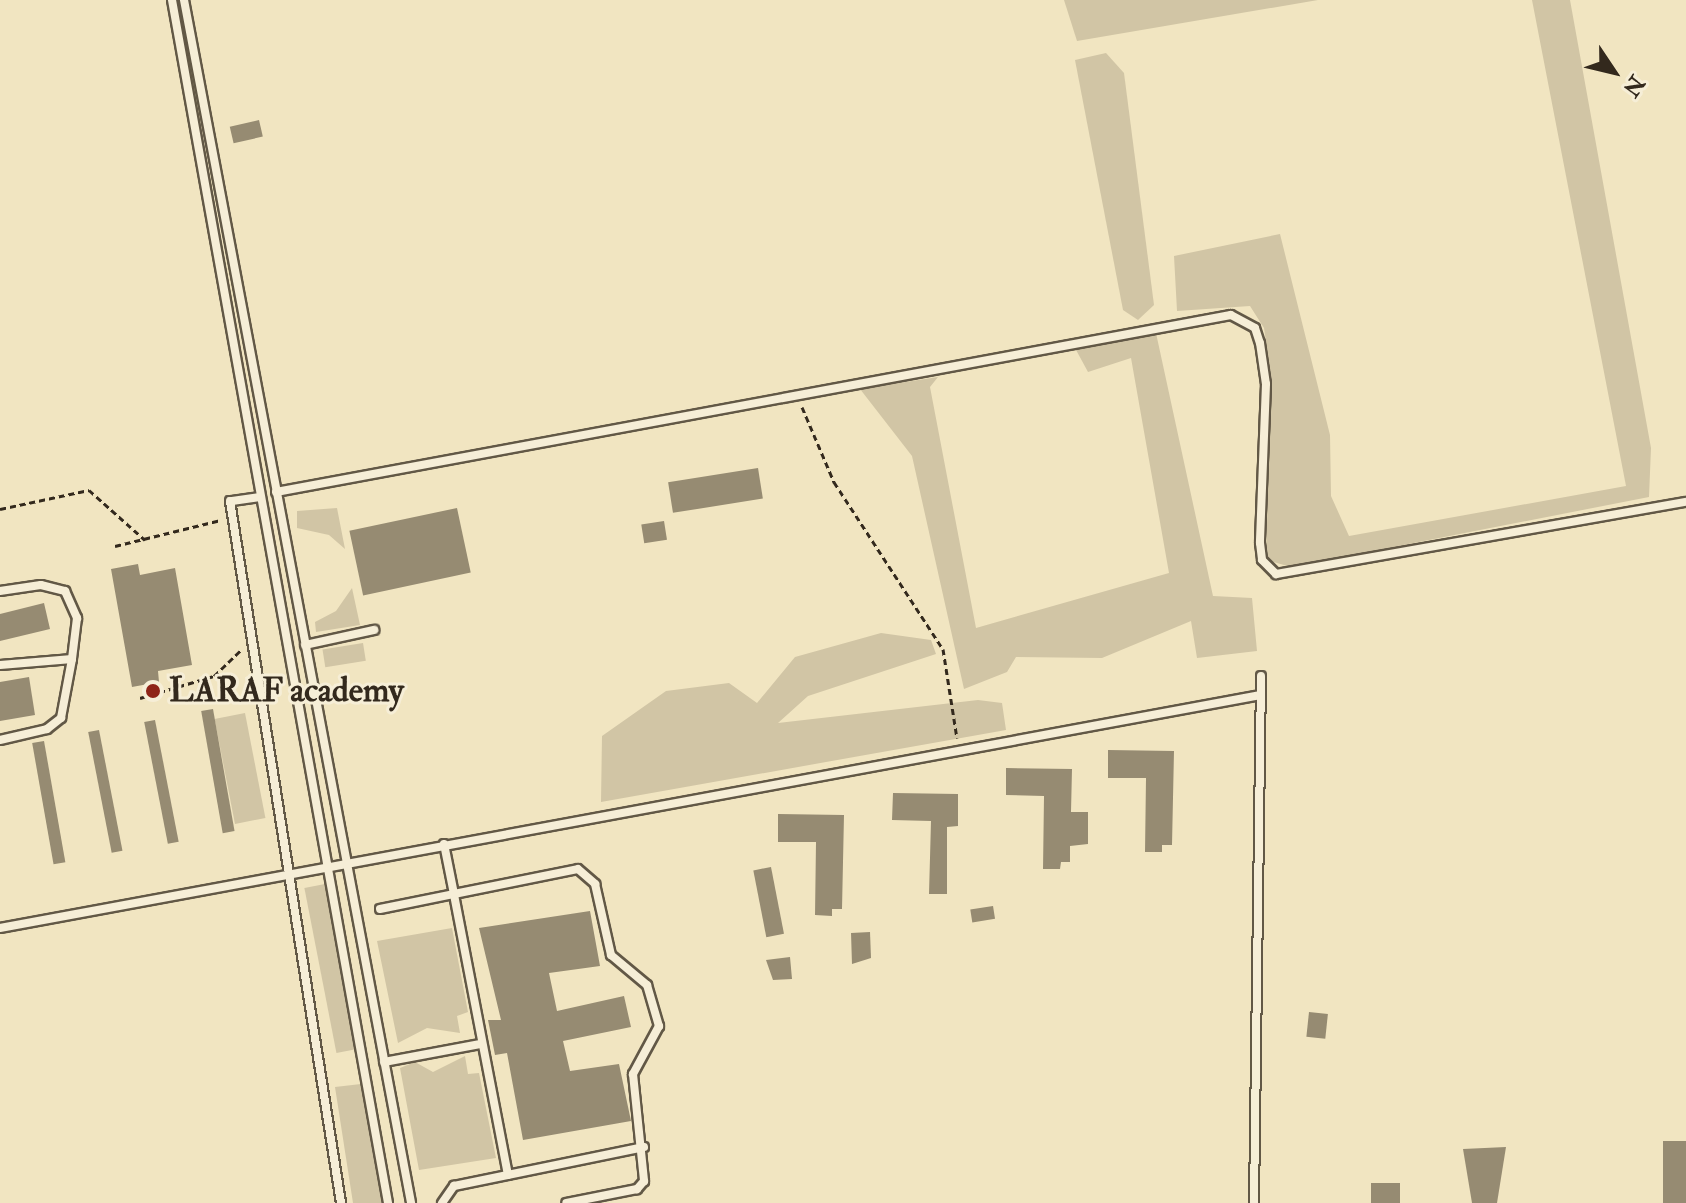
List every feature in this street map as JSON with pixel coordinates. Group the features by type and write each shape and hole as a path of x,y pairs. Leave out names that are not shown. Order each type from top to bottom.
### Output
{"lane":[{"path":"172,0 388,1203"},
{"path":"184,0 411,1203"},
{"path":"276,492 1231,315 1255,328 1260,343 1266,384 1260,543 1262,560 1276,574 1686,502"},
{"path":"260,497 230,501 341,1203"},
{"path":"0,591 41,585 65,591 77,618 61,718 47,729 0,740"},
{"path":"305,645 374,630"},
{"path":"0,665 72,659"},
{"path":"1254,1203 1261,676"},
{"path":"0,928 345,861 1261,695"},
{"path":"444,844 480,1044 508,1175"},
{"path":"380,909 578,869 591,877 611,955 638,973 658,1011 656,1038 633,1074 647,1175 637,1189 566,1203"},
{"path":"384,1062 480,1044"},
{"path":"442,1203 454,1186 644,1147"}],"path":[{"path":"800,393 834,482 943,649 959,750"},
{"path":"0,509 89,490 145,540"},
{"path":"115,546 232,517"},
{"path":"140,698 214,676 252,640"}],"shaded area":[{"path":"1064,0 1318,0 1077,41"},
{"path":"1532,0 1570,0 1651,448 1649,497 1291,567 1266,560 1271,376 1264,328 1250,306 1177,311 1174,256 1280,234 1330,435 1331,496 1349,536 1626,486"},
{"path":"1106,53 1124,73 1154,305 1138,320 1123,310 1075,60"},
{"path":"1156,333 1213,596 1252,598 1257,651 1197,658 1191,621 1102,658 1016,657 1007,672 964,689 912,456 860,389 938,377 930,387 976,628 1169,573 1131,358 1088,372 1075,348"},
{"path":"337,508 345,549 329,535 297,528 297,511"},
{"path":"352,588 360,625 316,632 315,622 336,611"},
{"path":"881,633 931,640 936,654 808,696 778,723 978,700 1002,703 1006,730 601,802 602,736 666,691 729,683 757,703 795,657"},
{"path":"363,643 366,661 325,667 323,649"},
{"path":"245,713 265,818 235,824 215,719"},
{"path":"325,884 357,1049 336,1053 304,888"},
{"path":"452,928 468,1012 457,1016 460,1033 427,1028 398,1043 377,941"},
{"path":"465,1056 468,1074 479,1073 496,1158 419,1170 400,1068 415,1062 433,1072"},
{"path":"361,1084 384,1203 353,1203 335,1087"}],"building":[{"path":"259,120 263,137 234,143 230,127"},
{"path":"758,468 763,499 673,513 668,482"},
{"path":"457,508 471,573 363,595 349,531"},
{"path":"664,521 667,540 644,543 641,525"},
{"path":"138,564 140,575 175,568 192,665 158,671 159,682 132,687 111,569"},
{"path":"44,603 50,629 0,641 0,614"},
{"path":"29,677 35,715 0,721 0,682"},
{"path":"213,709 235,831 223,833 201,711"},
{"path":"155,720 179,842 168,844 144,722"},
{"path":"99,730 122,851 112,853 88,732"},
{"path":"44,741 65,862 54,864 32,743"},
{"path":"1108,750 1174,751 1172,845 1162,845 1162,852 1145,852 1146,778 1108,778"},
{"path":"1006,768 1072,769 1071,812 1088,812 1088,844 1070,846 1070,862 1061,862 1060,869 1043,869 1044,796 1006,795"},
{"path":"893,793 958,794 958,826 947,827 947,894 929,894 931,821 892,820"},
{"path":"778,814 844,815 842,909 832,909 832,916 815,915 816,842 778,842"},
{"path":"771,867 784,934 766,937 753,870"},
{"path":"993,906 995,919 972,922 970,910"},
{"path":"590,911 600,966 549,973 557,1011 624,996 631,1027 563,1041 570,1071 619,1064 631,1121 523,1140 507,1053 495,1055 488,1020 501,1020 479,928"},
{"path":"870,932 871,958 852,964 851,933"},
{"path":"790,957 792,979 773,980 766,960"},
{"path":"1309,1012 1328,1014 1325,1039 1306,1037"},
{"path":"1663,1141 1686,1141 1686,1203 1663,1203"},
{"path":"1506,1147 1497,1203 1472,1203 1463,1149"},
{"path":"1371,1183 1400,1183 1400,1203 1371,1203"}],"place":[{"name":"LARAF academy","path":"153,691"}]}
